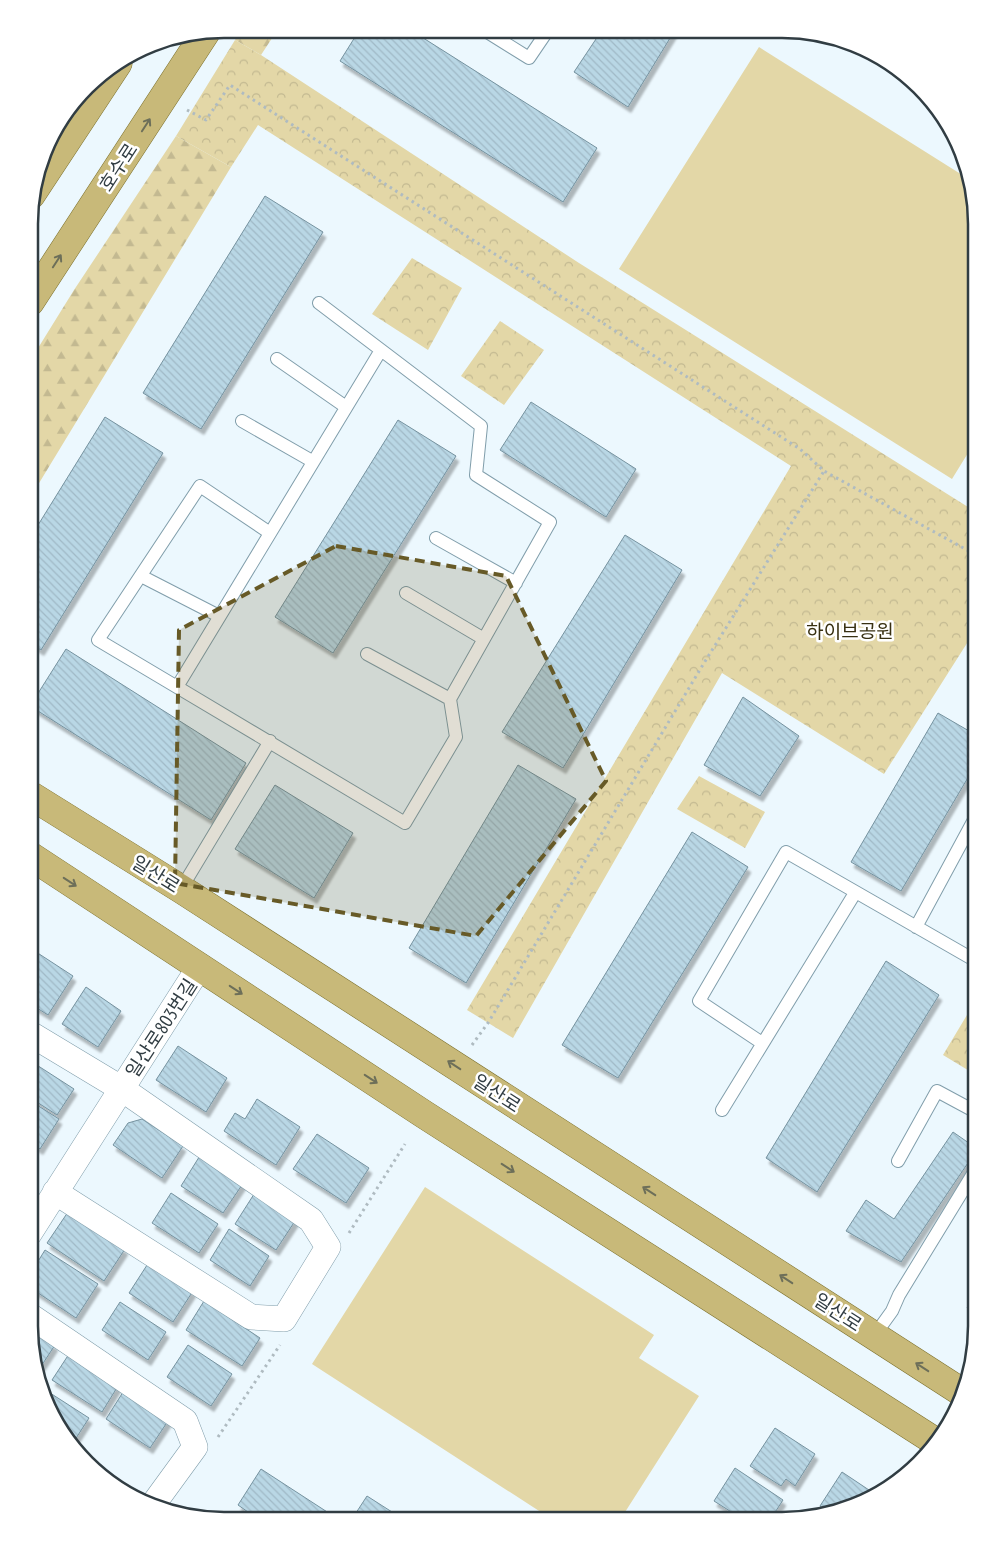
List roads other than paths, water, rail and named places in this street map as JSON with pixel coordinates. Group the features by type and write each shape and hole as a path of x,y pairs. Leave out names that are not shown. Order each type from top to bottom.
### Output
{"main road":[{"name":"호수로","path":"38,290 202,39"},
{"path":"44,175 109,77"},
{"name":"일산로","path":"38,799 181,889 956,1389"},
{"path":"38,861 425,1114 930,1438"}],"street":[{"name":"일산로803번길","path":"38,1220 200,966"},
{"name":"일산로803번길","path":"38,1038 122,1089"},
{"path":"56,1192 250,1317 284,1319 328,1247 311,1220 122,1089"},
{"path":"38,1321 185,1421 195,1446 157,1499"}],"lane":[{"path":"497,38 529,58 543,38"},
{"path":"270,532 200,486 98,640 405,823 456,736 450,699 550,522 476,475 481,426 319,303"},
{"path":"177,687 312,461 381,350"},
{"path":"277,359 346,407"},
{"path":"242,421 312,461"},
{"path":"436,538 516,583"},
{"path":"141,576 219,616"},
{"path":"406,593 484,639"},
{"path":"367,654 450,699"},
{"path":"181,889 270,741"},
{"path":"916,927 968,831"},
{"path":"762,1043 699,1001 786,852 916,927 968,953"},
{"path":"722,1110 855,893"},
{"path":"898,1160 937,1091 968,1108"},
{"path":"874,1336 892,1311 899,1295 968,1182"}],"park label":[{"name":"하이브공원","path":"850,631"}]}
